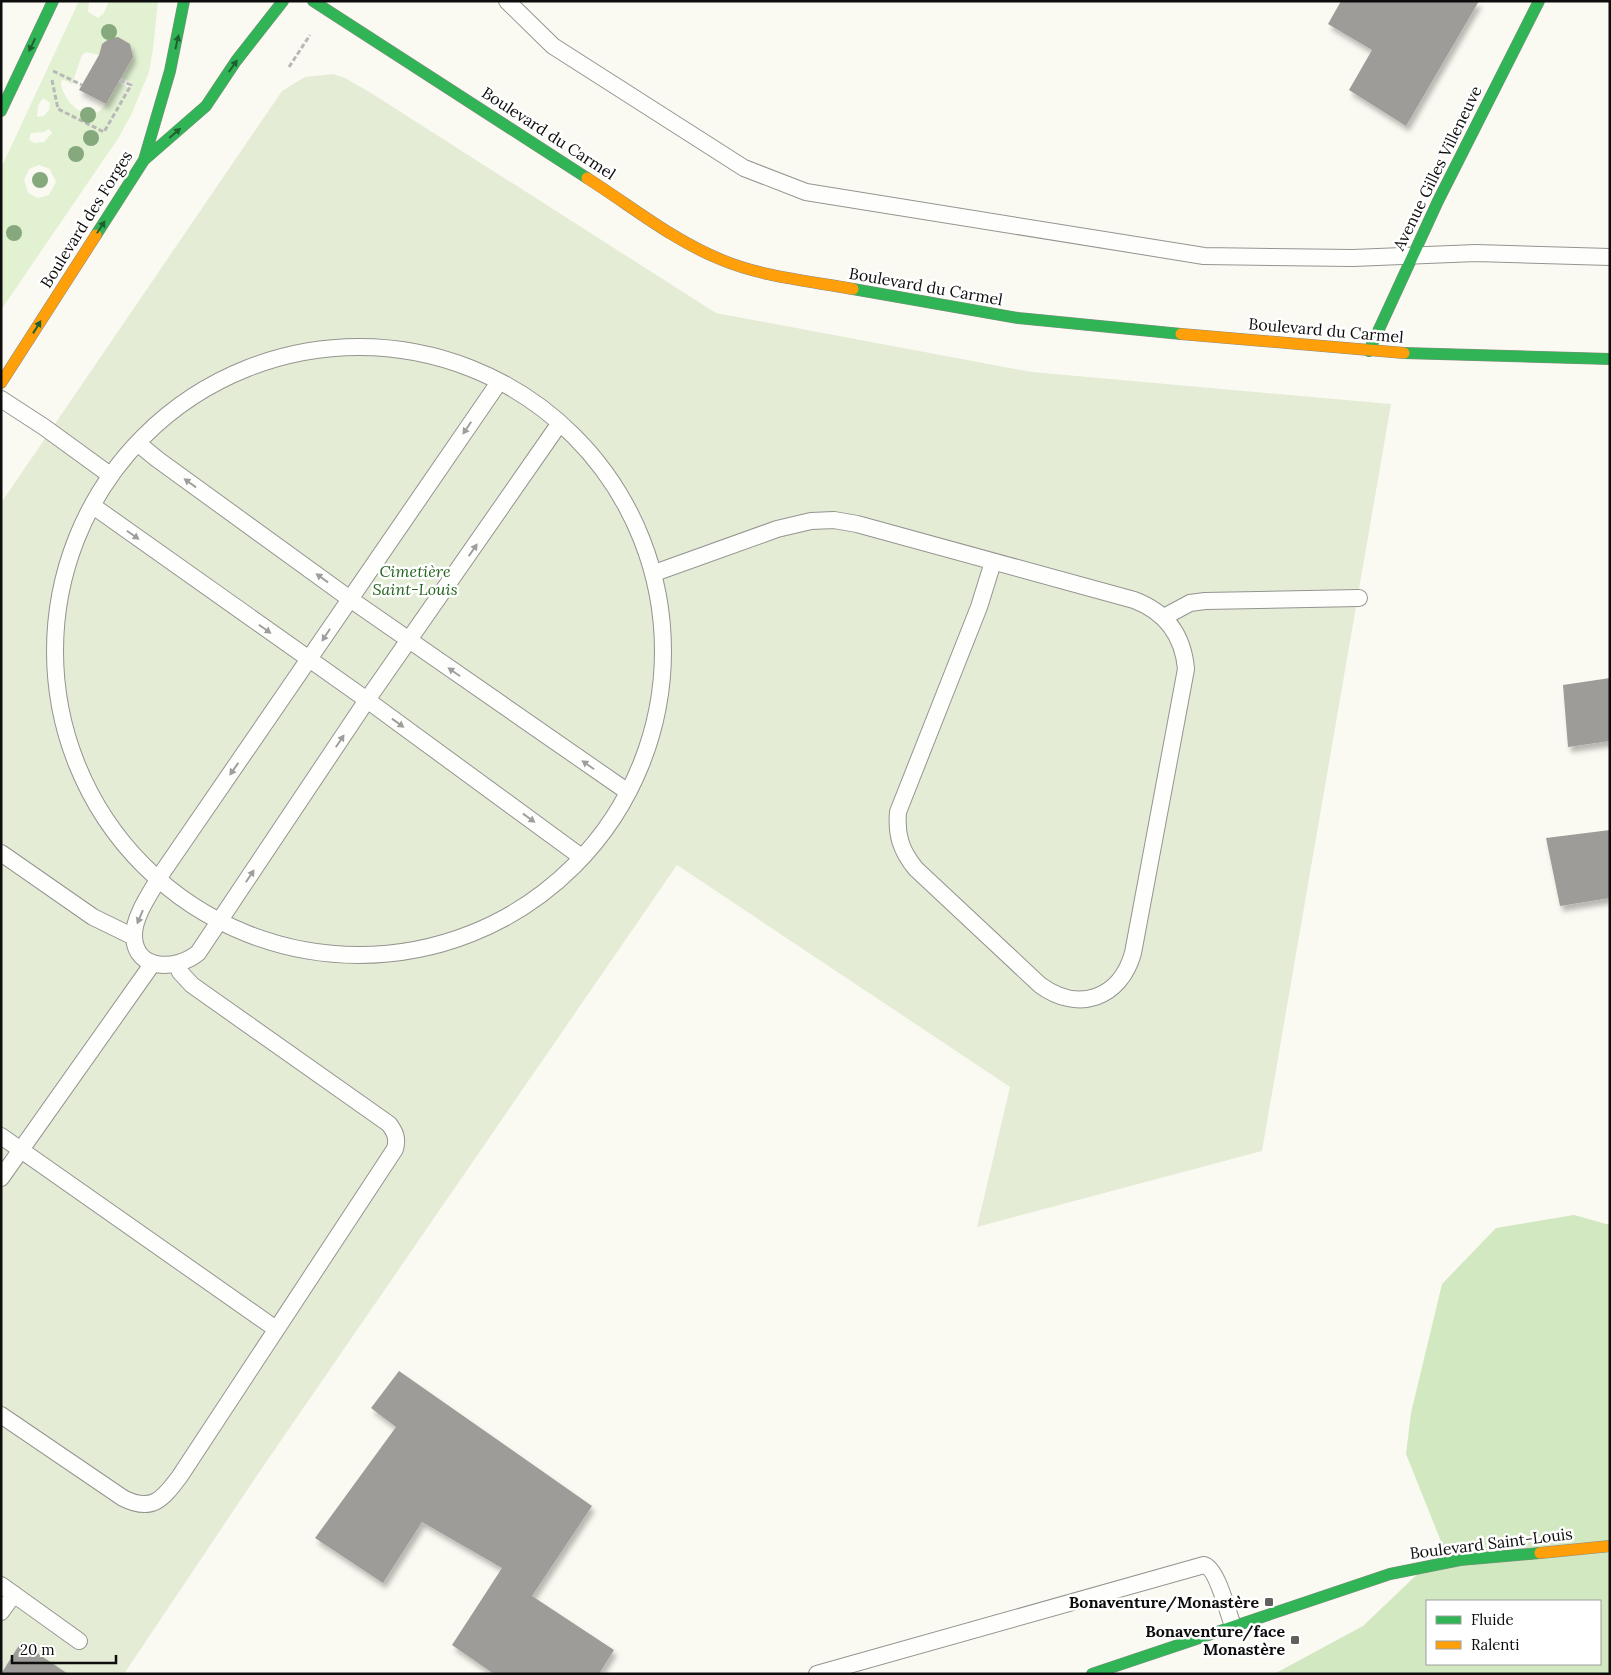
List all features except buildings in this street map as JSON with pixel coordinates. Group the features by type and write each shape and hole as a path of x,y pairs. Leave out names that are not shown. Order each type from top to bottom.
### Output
{"street":[{"path":"1,111 53,1"},
{"name":"Boulevard des Forges","path":"1,383 144,160 172,64 184,1"},
{"path":"144,160 206,106 236,61 283,1"},
{"name":"Boulevard du Carmel","path":"313,1 341,17 688,244 735,266 799,280 1018,318 1369,351 1610,359"},
{"name":"Avenue Gilles Villeneuve","path":"1369,351 1413,254 1539,1"},
{"path":"8,351 23,350"},
{"name":"Boulevard Saint-Louis","path":"1092,1674 1366,1581 1435,1564 1542,1551 1610,1546"}],"lane":[{"path":"507,1 553,46 736,163 775,182 806,192 1204,256 1353,258 1413,254 1527,254 1610,257"},
{"path":"356,346 392,350 425,358 458,370 494,388 555,430 601,474 623,502 642,532 660,571 667,596 672,627 671,658 666,693 644,762 611,818 580,856 548,887 517,909 443,945 406,955 367,958 328,953 259,934 223,917 196,901 124,838 88,792 73,765 61,732 53,697 50,666 57,605 76,544 93,506 110,475 140,444 183,404 215,379 246,364 282,353 319,347 356,346"},
{"path":"494,388 310,661 162,873 137,922 134,937 141,953 153,963 164,966 177,965 188,961 198,953 367,700 410,641 555,430"},
{"path":"1,400 44,427 110,475"},
{"path":"140,444 157,460 350,599 628,792"},
{"path":"93,506 367,700 580,856"},
{"path":"660,571 777,529 812,521 834,520 858,524 1134,600 1145,604 1164,617 1178,636 1186,669 1133,953 1125,975 1110,990 1090,999 1069,999 1054,994 1040,985 916,869 904,852 897,832 898,812 979,607 993,562"},
{"path":"1164,617 1190,603 1205,600 1359,598"},
{"path":"1,853 93,917 134,937"},
{"path":"1,1178 153,963"},
{"path":"1,1415 123,1498 136,1505 146,1505 157,1501 167,1494 395,1149 397,1141 395,1132 376,1113 192,985 180,972 177,965"},
{"path":"1,1136 276,1329"},
{"path":"817,1674 1204,1565 1208,1566 1215,1575 1233,1626"},
{"path":"1,1612 8,1589 79,1641"}],"path":[{"path":"82,85 50,70 58,109 104,132 130,85 120,80"}],"green space":[{"path":"79,1 89,1 88,12 98,18 104,13 109,1 158,1 149,72 131,115 119,137 1,310 1,168","holes":["110,38 119,38 130,45 133,57 121,78 132,83 129,88 118,82 107,102 98,112 92,114 85,113 79,111 68,100 64,94 61,81 64,80 72,84 82,55 86,52 99,55 101,46","43,98 50,103 49,110 44,116 37,117 38,105","49,129 52,133 44,142 35,143 29,140 31,133 44,132","39,165 50,169 56,182 49,195 38,198 28,193 24,180 29,169"]},
{"name":"Cimetière Saint-Louis","path":"333,74 345,78 371,93 716,313 1032,372 1391,404 1262,1151 977,1227 1010,1087 677,865 260,1471 124,1674 1,1674 1,503 282,91 305,77"},
{"path":"1574,1215 1610,1225 1610,1674 1274,1674 1363,1626 1427,1565 1442,1544 1406,1454 1411,1413 1442,1284 1496,1228"}],"traffic: fast":[{"path":"1,111 53,1"},
{"path":"96,235 144,160 170,71 184,1"},
{"path":"144,160 206,106 236,61 283,1"},
{"path":"313,1 587,178"},
{"path":"1369,351 1438,201 1539,1"},
{"path":"853,289 1018,318 1181,334"},
{"path":"1404,353 1610,359"},
{"path":"1092,1674 1390,1574 1460,1560 1540,1553"}],"traffic: slow":[{"path":"587,178 670,233 722,260 770,275 853,289"},
{"path":"1,383 96,235"},
{"path":"1181,334 1404,353"},
{"path":"1540,1553 1610,1546"}],"place":[{"name":"Bonaventure/Monastère","path":"1269,1602"},
{"name":"Bonaventure/face Monastère","path":"1295,1640"}]}
